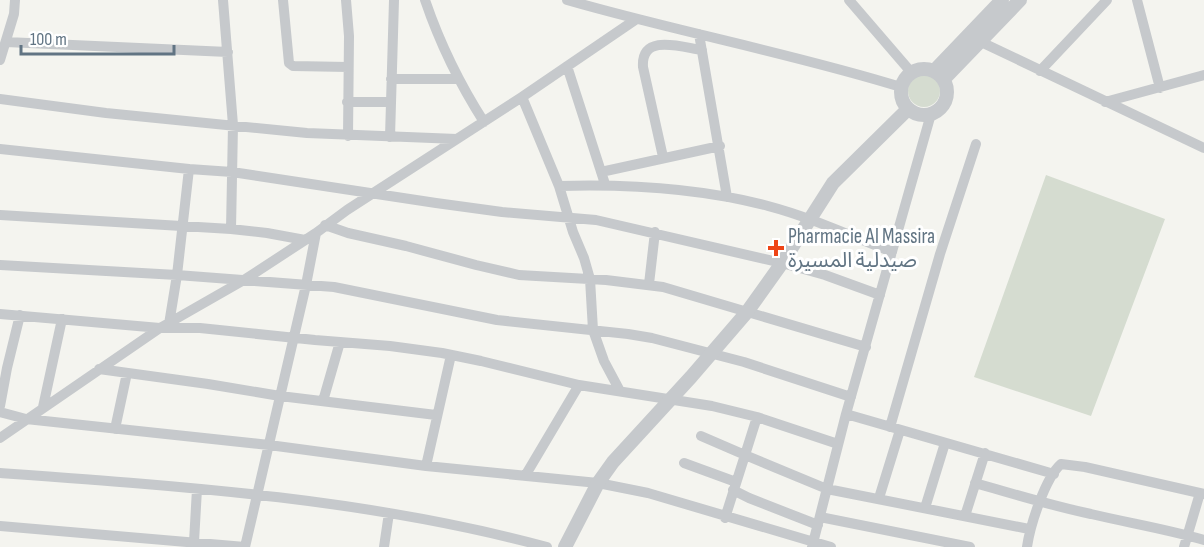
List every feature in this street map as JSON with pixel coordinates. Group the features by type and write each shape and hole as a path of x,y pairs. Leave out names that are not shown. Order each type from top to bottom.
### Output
{"street":[{"path":"0,60 14,14 15,0"},
{"path":"223,0 233,125 231,229"},
{"path":"284,0 289,63 293,66 348,67"},
{"path":"346,0 349,36 348,136"},
{"path":"390,137 394,0"},
{"path":"425,0 437,35 458,79 484,122"},
{"path":"567,0 635,20 699,34 901,87"},
{"path":"849,0 911,72"},
{"path":"939,75 1002,0"},
{"path":"939,75 981,42 1020,0"},
{"path":"1040,70 1107,0"},
{"path":"1137,0 1160,88"},
{"path":"0,438 99,369 165,326 244,280 635,20"},
{"path":"699,34 727,197"},
{"path":"6,42 228,52"},
{"path":"981,42 1204,148"},
{"path":"663,157 643,67 643,54 658,44 702,50"},
{"path":"567,66 605,184"},
{"path":"919,69 939,75 947,86 946,100 937,111 931,114 915,114 908,109 901,97 901,87 906,77 919,69"},
{"path":"1105,102 1204,75"},
{"path":"391,79 458,79"},
{"path":"522,97 559,186 590,279 593,330 604,361 620,391"},
{"path":"0,99 128,115 348,136 457,139"},
{"path":"347,102 391,102"},
{"path":"565,547 598,483 628,443 747,312 782,263 833,183 908,109"},
{"path":"813,545 846,414 867,347 931,114"},
{"path":"879,498 940,254 976,144"},
{"path":"601,172 720,146"},
{"path":"0,149 189,170 232,172 490,211 597,220 782,263 825,275 880,295"},
{"path":"165,326 177,275 189,170"},
{"path":"559,186 605,184 727,197 769,206 892,252"},
{"path":"0,215 231,229 267,232 305,240"},
{"path":"325,225 348,234 406,246 519,275 649,284 867,347"},
{"path":"649,284 655,232"},
{"path":"0,526 146,542 194,542 245,547 316,233"},
{"path":"0,265 177,275 361,291 497,320 636,335 712,353 851,397"},
{"path":"0,314 200,328 390,346 451,355 579,385 712,405 758,417 838,444"},
{"path":"0,406 20,315"},
{"path":"43,407 62,319"},
{"path":"324,401 340,342"},
{"path":"426,466 451,355"},
{"path":"99,369 280,396 436,415"},
{"path":"115,429 127,373"},
{"path":"525,476 579,385"},
{"path":"0,412 26,419 269,445 426,466 598,483 648,493 813,545 831,547"},
{"path":"846,414 1054,474"},
{"path":"725,518 758,417"},
{"path":"701,436 827,489 1029,529"},
{"path":"925,508 945,443"},
{"path":"965,516 985,453"},
{"path":"684,463 735,486 749,498 819,521 970,547"},
{"path":"1027,547 1029,529 1040,502 1061,464 1067,464 1202,494 1184,547"},
{"path":"0,473 197,489 388,513 468,527 547,547"},
{"path":"975,483 1040,502 1155,526 1204,540"},
{"path":"194,542 197,489"},
{"path":"384,547 388,513"}],"shaded area":[{"path":"924,75 936,79 940,91 936,103 924,107 912,103 908,91 912,79"},
{"path":"1046,175 1165,219 1091,416 974,377"}],"place":[{"name":"Pharmacie Al Massira صيدلية المسيرة","path":"776,248"}]}
